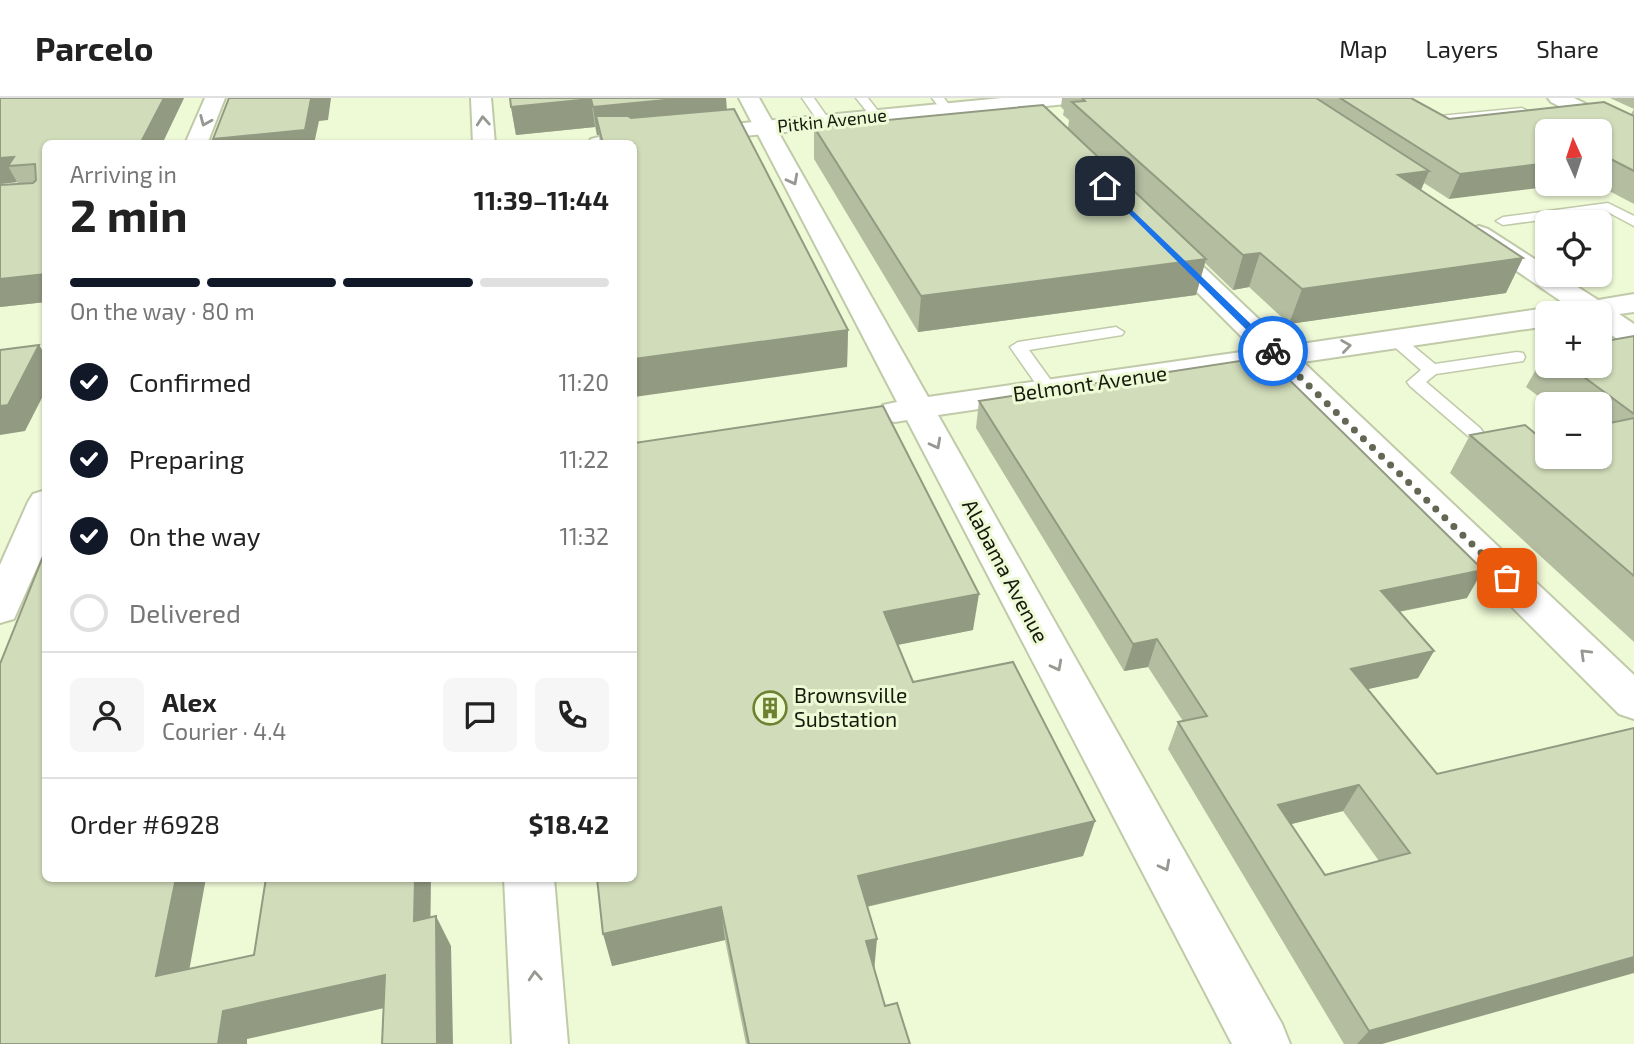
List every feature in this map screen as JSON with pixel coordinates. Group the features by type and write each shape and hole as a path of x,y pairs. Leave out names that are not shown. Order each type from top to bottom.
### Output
{"street":[{"path":"198,140 215,98"},
{"path":"481,98 484,140"},
{"name":"Pitkin Avenue","path":"619,140 757,113 824,121 876,116 942,104 1066,98"},
{"path":"1558,98 1634,136"},
{"path":"1017,100 1050,132"},
{"name":"Alabama Avenue","path":"757,113 1262,1044"},
{"path":"1456,218 1573,301"},
{"path":"1148,228 1634,702"},
{"path":"1612,308 1634,303"},
{"name":"Belmont Avenue","path":"865,417 1535,319"},
{"path":"1612,325 1634,337"},
{"path":"0,609 25,540 42,509"},
{"path":"529,882 540,1044"}],"lane":[{"path":"808,98 824,121"},
{"path":"862,98 876,116"},
{"path":"1390,98 1427,121 1522,111"},
{"path":"1503,221 1608,207 1634,222"},
{"path":"1049,390 1018,347 1116,332"},
{"path":"1395,339 1431,370"},
{"path":"1474,432 1416,382 1431,370 1517,357"}],"building":[{"path":"0,98 164,98 142,140 42,140 42,274 0,279 0,185 33,183 36,180 35,164 8,166 14,157 0,158"},
{"path":"229,98 319,98 311,99 305,130 213,139"},
{"path":"510,98 686,98 593,107 591,99 511,107"},
{"path":"1082,98 1316,98 1429,171 1398,175 1523,258 1302,289 1260,253 1243,255 1072,102 1085,101"},
{"path":"1340,98 1411,98 1449,119 1604,102 1634,116 1634,171 1612,160 1612,119 1535,119 1535,165 1460,174"},
{"path":"1043,105 1206,259 921,296 814,127"},
{"path":"734,109 848,330 637,359 637,140 602,140 596,116 631,118"},
{"path":"1634,336 1634,414 1612,398 1612,392 1604,392 1585,378 1612,378 1612,340"},
{"path":"39,345 8,405 0,406 0,350"},
{"path":"1266,357 1483,570 1381,591 1434,651 1351,669 1437,774 1634,728 1634,957 1369,1031 1178,722 1207,716 1157,639 1133,644 979,401","holes":["1359,785 1410,853 1325,875 1278,805"]},
{"name":"Brownsville Substation","path":"883,406 979,594 884,612 913,682 1013,662 1095,821 858,876 877,939 866,941 885,1006 897,1003 910,1044 749,1044 721,907 603,934 597,882 637,882 637,443"},
{"path":"1634,418 1634,576 1470,435 1525,425 1535,433 1535,469 1612,469 1612,423"},
{"path":"42,559 42,882 175,882 156,976 254,955 265,882 415,882 414,921 436,916 437,1044 382,1044 385,975 223,1011 218,1044 0,1044 0,664"}],"way so far":[{"path":"1273,351 1507,578"}],"place":[{"name":"Brownsville Substation","path":"770,708"}],"route":[{"path":"1105,186 1273,351"}]}
